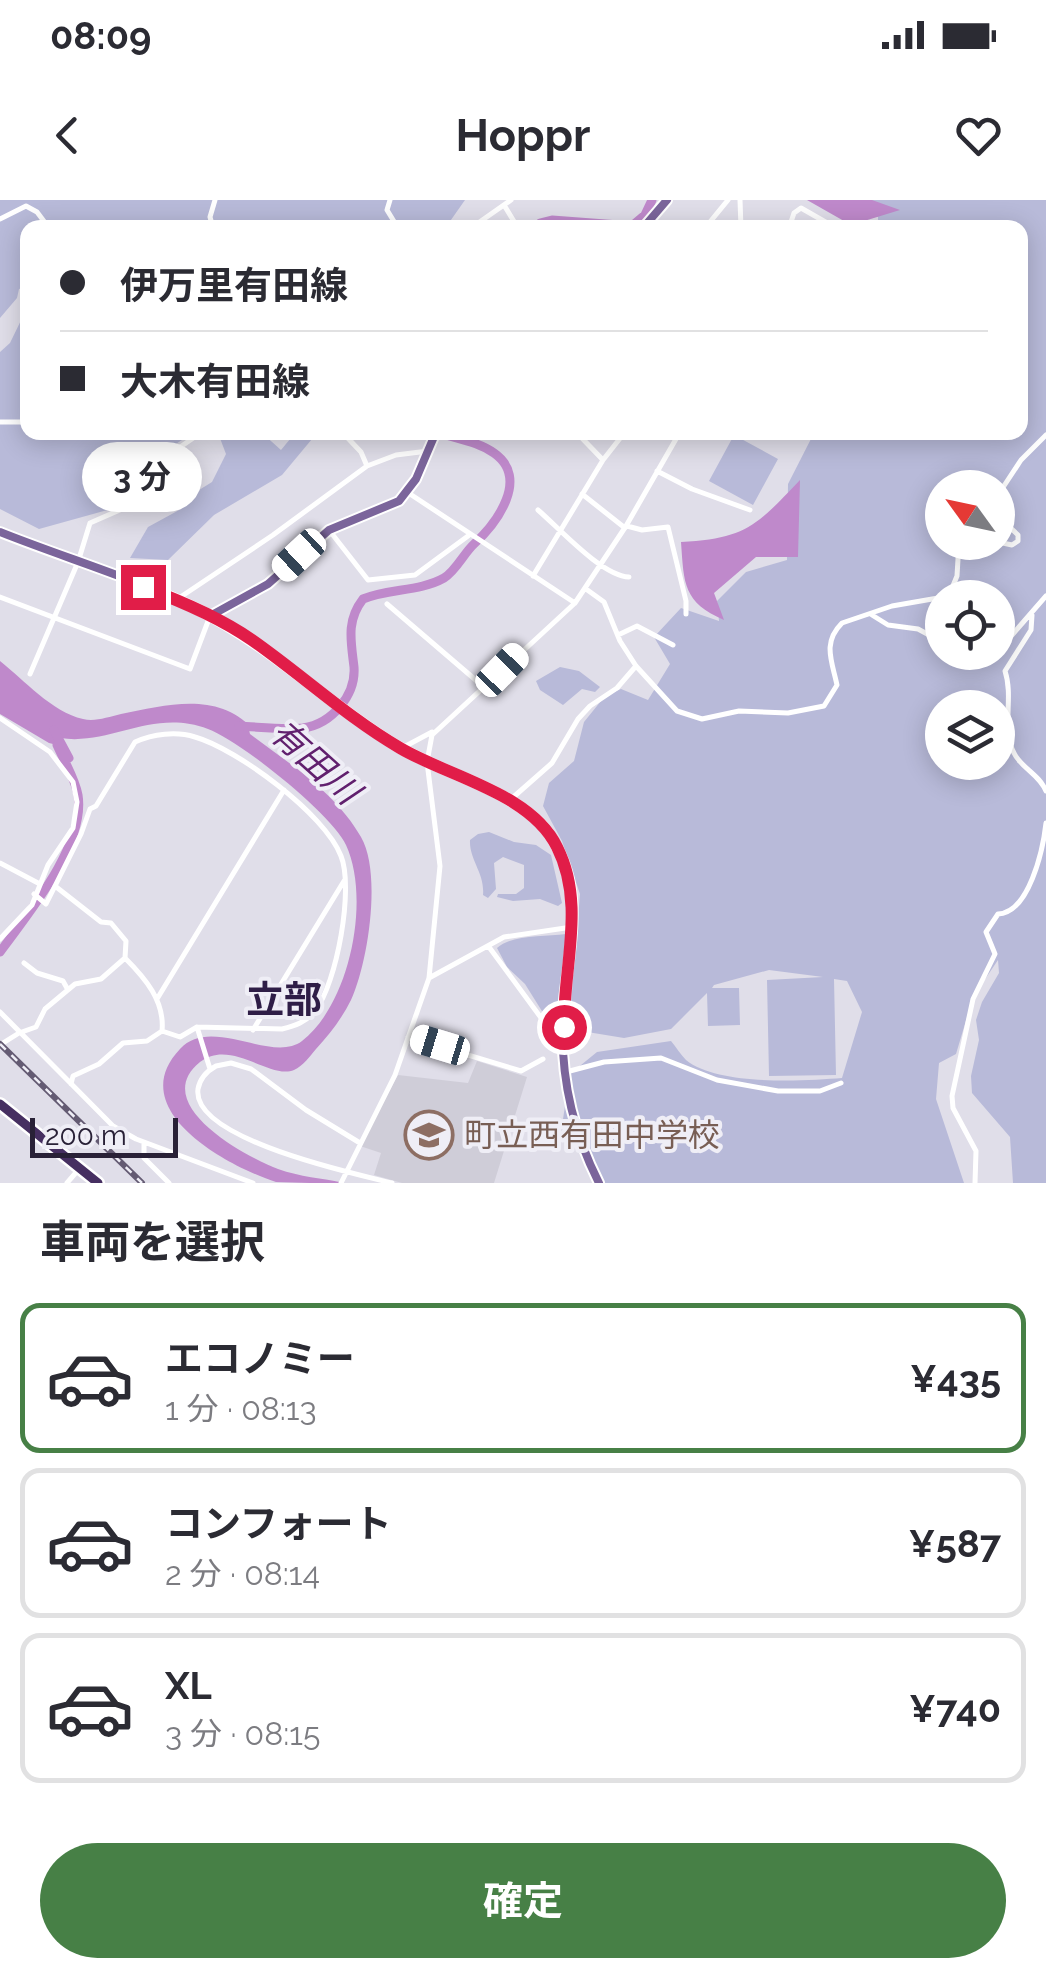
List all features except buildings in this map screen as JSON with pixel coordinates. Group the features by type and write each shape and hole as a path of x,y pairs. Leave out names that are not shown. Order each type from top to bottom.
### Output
{"highway":[{"path":"0,1104 98,1183"}],"main road":[{"path":"649,220 668,200"},
{"path":"210,616 268,584 329,530 389,508 407,492 433,440"},
{"path":"0,532 210,616 252,640 355,719 401,748 510,800 540,823 555,842 569,879 572,927 564,1006 566,1072 572,1119 599,1183"}],"street":[{"path":"481,220 512,200"},
{"path":"712,220 728,200"},
{"path":"504,204 513,220"},
{"path":"0,219 26,206 44,220"},
{"path":"792,220 801,208 822,220"},
{"path":"1014,470 1046,435"},
{"path":"30,674 90,524 122,509 154,465 190,440"},
{"path":"350,440 368,466"},
{"path":"583,440 602,460"},
{"path":"533,576 602,460 618,440"},
{"path":"401,748 438,727 485,688 518,653 562,619 602,566 675,440"},
{"path":"176,600 368,466 396,455 428,451"},
{"path":"658,471 692,489 750,510"},
{"path":"407,492 575,604"},
{"path":"582,494 626,527 642,530 662,526 670,532 686,614"},
{"path":"538,510 602,566 621,577 629,577"},
{"path":"329,530 368,580 415,575 468,536"},
{"path":"586,589 604,602 636,666 677,710 702,719 739,711 788,713 824,706 837,685 828,650 842,623 950,593 957,576 957,560"},
{"path":"1015,632 1046,596"},
{"path":"0,597 190,669 210,616"},
{"path":"387,604 485,688"},
{"path":"871,614 888,626 925,633"},
{"path":"1032,615 1031,630 1005,670 1011,693 1007,719 1013,752 1046,791"},
{"path":"618,635 637,626 673,645"},
{"path":"510,800 552,763 578,719 617,688 636,666"},
{"path":"0,718 50,752 73,782 77,802 72,828 38,883 32,905 0,939"},
{"path":"342,1183 395,1075 429,978 440,866 428,743 438,727"},
{"path":"35,896 46,904 90,809 96,806 135,742 168,734 196,737 237,758 284,790 332,839 342,857 346,879 339,940 325,995 296,1026 253,1030 196,1027 180,1037 162,1031 147,1040 118,1046 99,1064 80,1070 71,1084"},
{"path":"157,999 284,790"},
{"path":"975,1183 976,1151 952,1102 966,1024 973,999 996,954 986,932 998,914 1014,909 1026,889 1040,859 1046,824"},
{"path":"0,863 38,883"},
{"path":"253,1030 346,879"},
{"path":"0,1046 36,1027 45,1009 76,984 101,979 125,958 126,941 110,923 100,922 55,886"},
{"path":"429,978 514,934 572,927"},
{"path":"489,946 564,1049"},
{"path":"125,958 157,999 164,1015 162,1031"},
{"path":"24,963 37,973 63,981 68,990"},
{"path":"0,1012 114,1126 144,1142 253,1183"},
{"path":"196,1027 210,1069"},
{"path":"408,1037 521,1071 542,1059"},
{"path":"566,1072 604,1062 662,1058 716,1080 778,1091 820,1090 841,1084"},
{"path":"360,1143 242,1064 222,1064 210,1069 200,1084 198,1097 216,1122 238,1135 278,1151 392,1183"},
{"path":"144,1142 144,1158 169,1183"},
{"path":"67,1183 78,1169"}],"shaded area":[{"path":"0,200 465,200 451,220 20,220 20,289 0,318"},
{"path":"807,200 872,200 900,210 867,220 842,220"},
{"path":"847,200 1046,200 1046,1183 1013,1183 1010,1137 972,1093 971,1076 979,1040 976,1020 999,973 998,960 973,997 956,1054 939,1063 936,1099 964,1183 599,1183 563,1119 570,1074 597,1052 671,1041 686,1060 718,1074 761,1080 842,1078 862,1012 847,981 834,979 836,1075 769,1076 767,980 823,977 769,970 714,985 712,988 739,988 740,1025 708,1026 707,993 671,1029 624,1038 569,1029 580,894 562,841 543,806 549,783 574,761 584,722 605,696 621,689 648,700 670,664 654,637 681,608 719,621 717,601 746,572 787,560 788,484 810,440 1028,440 1028,220 878,220"},
{"path":"20,322 20,440 182,440 160,454 134,490 111,509 39,529 0,509 0,352 10,343"},
{"path":"221,440 270,440 281,450 289,440 311,440 282,475 214,515 168,560 130,558 148,527 181,509 191,495 212,482 226,454"},
{"path":"731,440 743,440 778,459 753,505 709,481"},
{"path":"800,480 798,557 756,557 714,593 724,620 700,606 685,580 681,542 721,537 749,527"},
{"path":"0,661 49,703 83,719 97,720 173,705 223,709 252,728 250,734 311,780 351,821 367,853 372,895 363,964 344,1013 309,1058 294,1070 284,1072 237,1057 212,1056 200,1062 187,1078 186,1095 193,1111 208,1127 245,1153 286,1172 344,1183 276,1182 233,1163 189,1133 172,1114 164,1093 166,1072 180,1049 193,1040 224,1038 289,1047 302,1041 319,1024 344,977 356,921 353,867 338,832 284,780 208,729 168,723 97,737 60,738 57,745 49,743 0,714"},
{"path":"560,667 579,671 600,687 595,692 582,689 563,705 540,690 536,681"},
{"path":"489,832 536,845 551,855 562,903 558,906 540,899 513,901 497,897 516,894 524,888 524,865 503,857 494,863 496,889 488,898 483,895 470,840"},
{"path":"566,934 558,1027 550,1024 497,948 520,938"},
{"path":"477,1061 527,1077 494,1183 402,1183 374,1175 381,1153 360,1146 398,1075 468,1083"}],"waterway":[{"path":"639,220 652,200"},
{"name":"有田川","path":"239,726 303,728 332,714 346,698 354,677 352,623 363,599 444,578 492,524 506,500 509,475 494,453 462,440"},
{"path":"0,952 39,899 73,835 78,795 57,745 69,758 54,730"}],"railway":[{"path":"0,1044 142,1183"}],"place":[{"name":"町立西有田中学校","path":"429,1135"}],"district":[{"name":"立部","path":"284,1000"}],"route":[{"path":"143,587 231,627 355,719 458,778 510,800 540,823 562,858 572,899 564,1027"}]}
